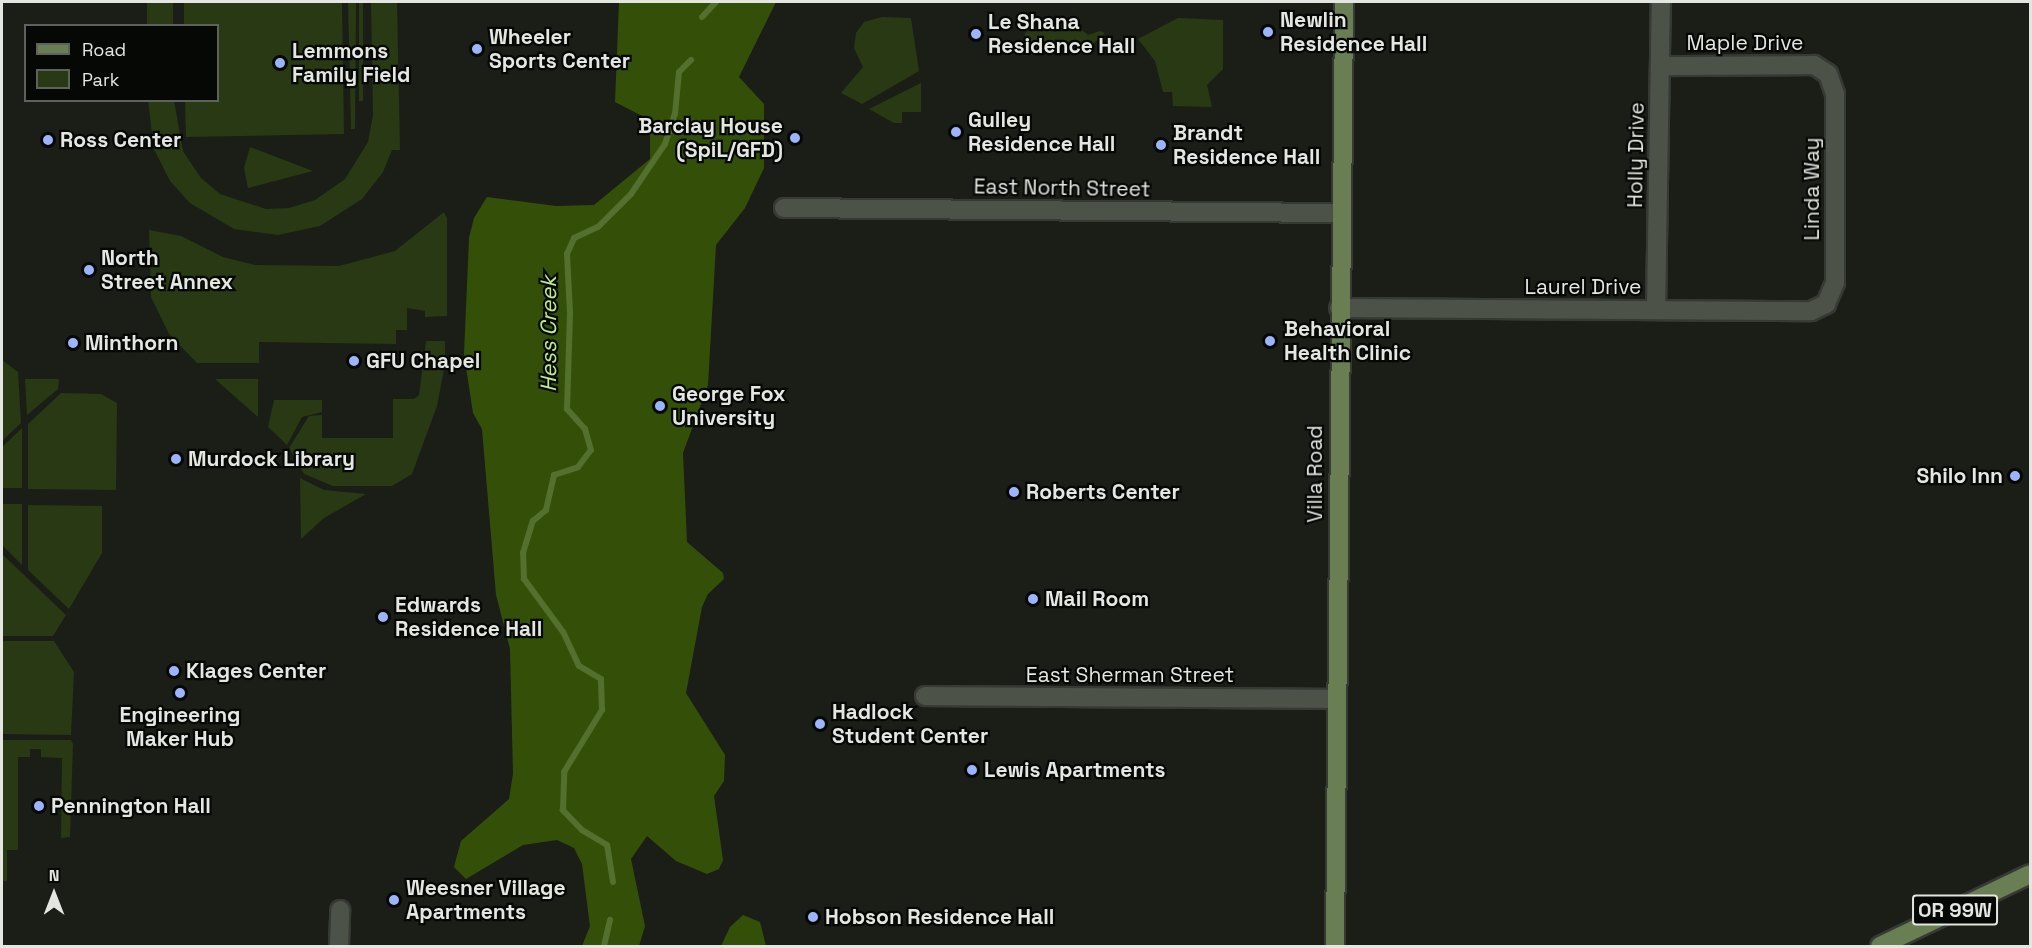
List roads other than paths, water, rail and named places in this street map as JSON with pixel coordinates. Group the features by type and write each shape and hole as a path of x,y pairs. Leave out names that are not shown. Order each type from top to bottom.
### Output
{"main road":[{"name":"Villa Road","path":"1335,946 1339,308 1344,2"},
{"name":"OR 99W","path":"1880,946 2031,874"}],"street":[{"name":"Holly Drive","path":"1656,310 1660,2"},
{"name":"Maple Drive","path":"1660,66 1814,65 1828,74"},
{"name":"Linda Way","path":"1826,304 1835,283 1835,94 1828,74"},
{"name":"East North Street","path":"784,208 1340,213"},
{"name":"Laurel Drive","path":"1339,308 1811,311 1826,304"},
{"name":"East Sherman Street","path":"925,696 1336,699"},
{"path":"339,946 340,910"}],"waterway":[{"name":"Hess Creek","path":"702,17 716,2"},
{"name":"Hess Creek","path":"613,882 607,845 582,830 563,810 564,772 602,710 601,679 579,666 563,632 524,579 523,553 533,521 546,510 554,475 578,467 591,450 585,429 567,409 570,313 567,254 574,238 598,227 631,194 665,144 675,114 679,72 691,60"},
{"name":"Hess Creek","path":"604,946 610,920"}],"place":[{"name":"Newlin Residence Hall","path":"1268,32"},
{"name":"Le Shana Residence Hall","path":"976,34"},
{"name":"Wheeler Sports Center","path":"477,49"},
{"name":"Lemmons Family Field","path":"280,63"},
{"name":"Gulley Residence Hall","path":"956,132"},
{"name":"Barclay House (SpiL/GFD)","path":"795,138"},
{"name":"Ross Center","path":"48,140"},
{"name":"Brandt Residence Hall","path":"1161,145"},
{"name":"North Street Annex","path":"89,270"},
{"name":"Behavioral Health Clinic","path":"1270,341"},
{"name":"Minthorn","path":"73,343"},
{"name":"GFU Chapel","path":"354,361"},
{"name":"George Fox University","path":"660,406"},
{"name":"Murdock Library","path":"176,459"},
{"name":"Shilo Inn","path":"2015,476"},
{"name":"Roberts Center","path":"1014,492"},
{"name":"Mail Room","path":"1033,599"},
{"name":"Edwards Residence Hall","path":"383,617"},
{"name":"Klages Center","path":"174,671"},
{"name":"Engineering Maker Hub","path":"180,693"},
{"name":"Hadlock Student Center","path":"820,724"},
{"name":"Lewis Apartments","path":"972,770"},
{"name":"Pennington Hall","path":"39,806"},
{"name":"Weesner Village Apartments","path":"394,900"},
{"name":"Hobson Residence Hall","path":"813,917"}]}
